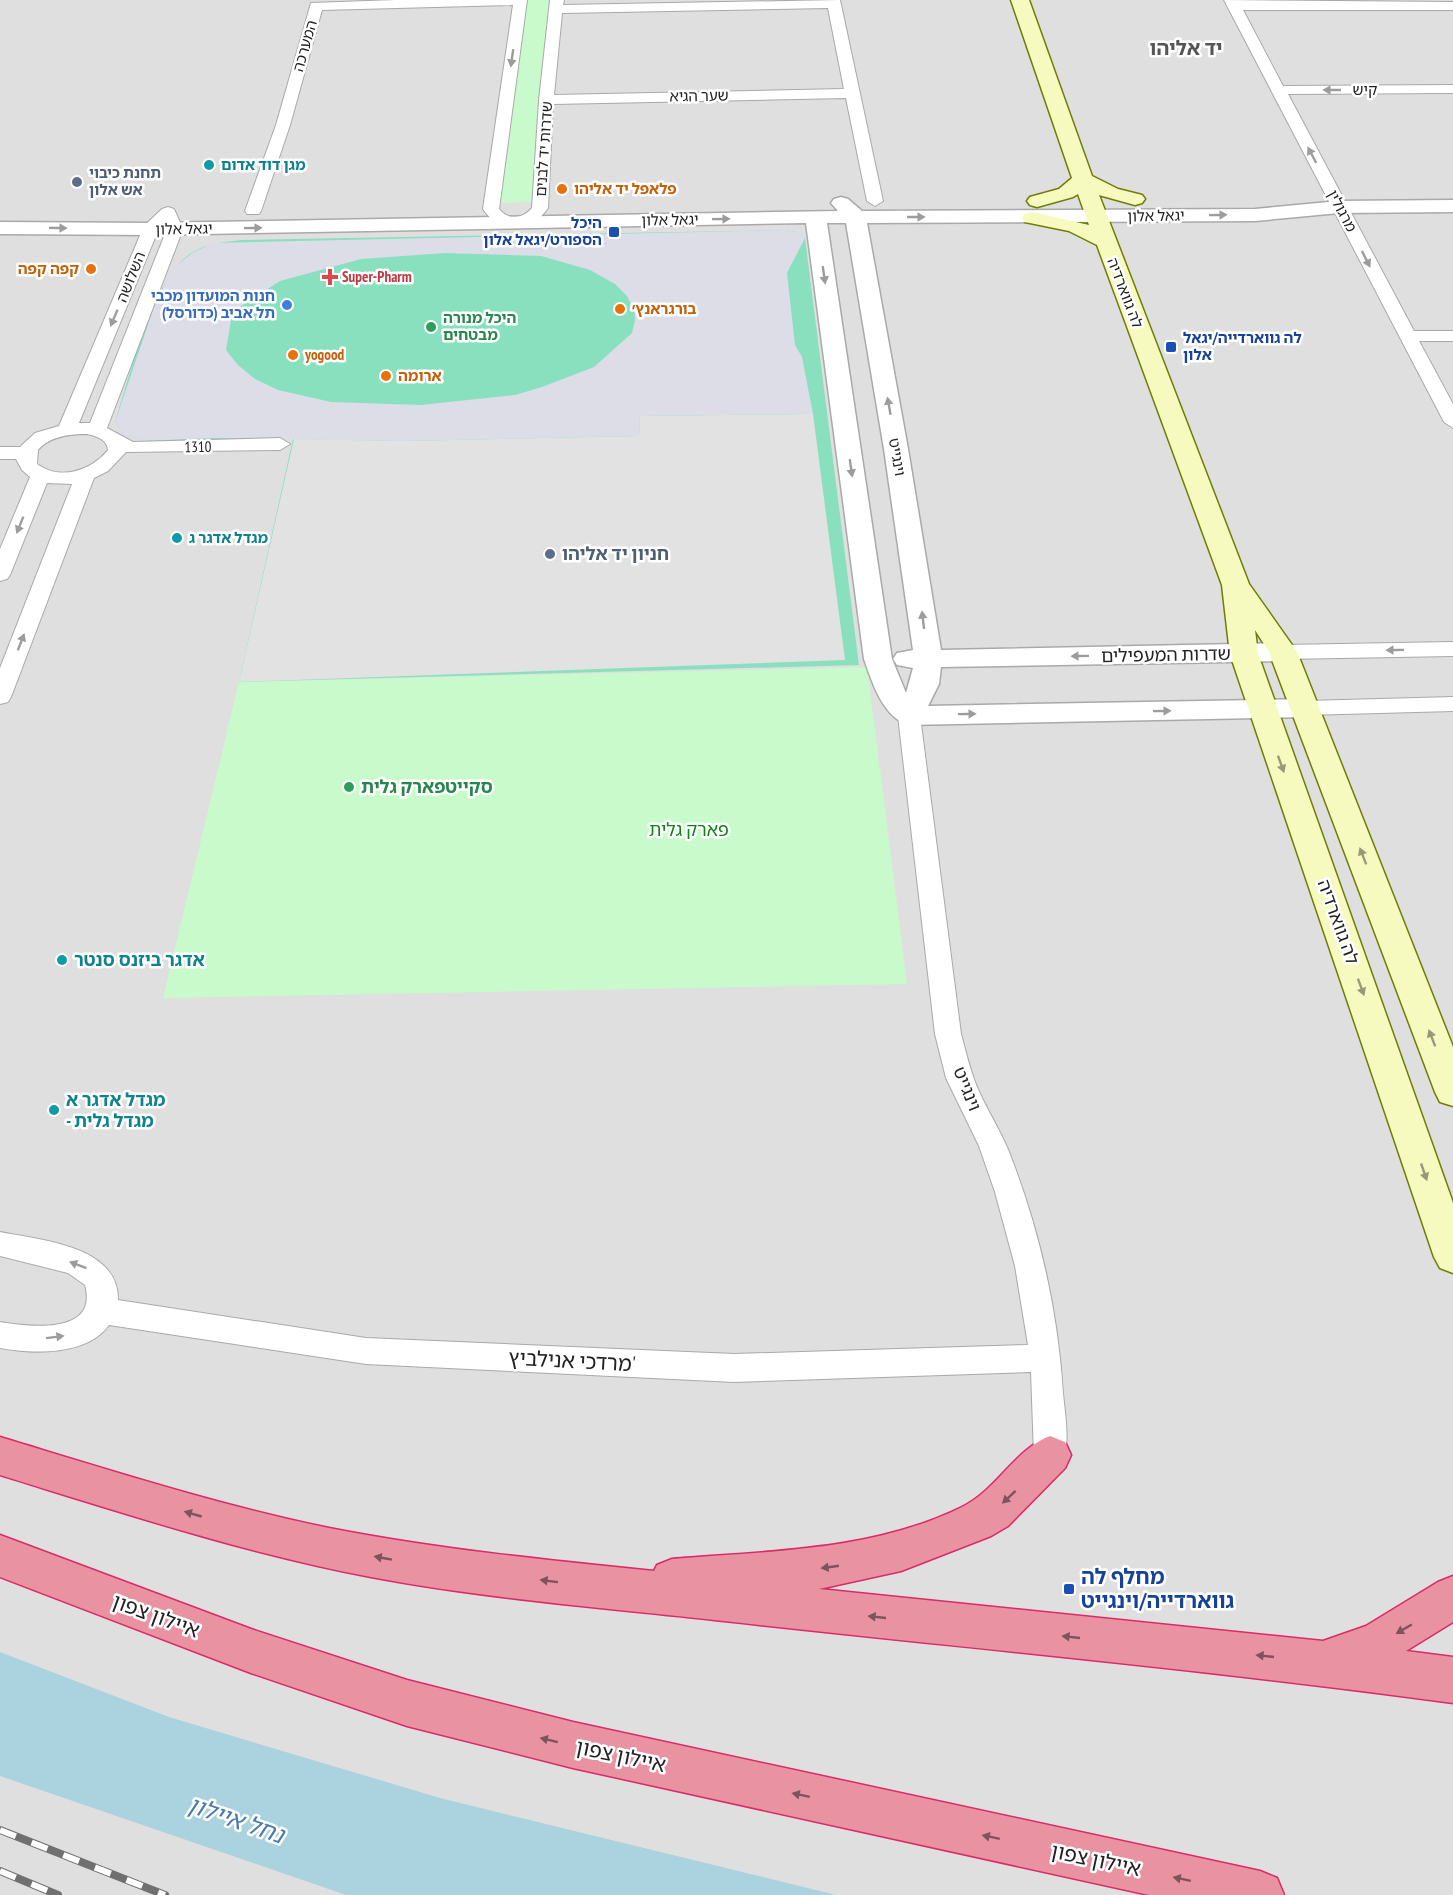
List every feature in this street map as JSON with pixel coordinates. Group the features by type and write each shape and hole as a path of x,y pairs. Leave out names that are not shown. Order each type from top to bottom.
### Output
{"highway":[{"path":"594,1586 831,1567 902,1551 976,1522 993,1512 1050,1455"},
{"path":"0,1456 208,1518 327,1548 441,1568 1323,1662 1453,1680"},
{"name":"איילון צפון","path":"0,1556 251,1652 407,1703 573,1745 1260,1895"},
{"path":"1323,1662 1378,1644 1453,1597"}],"main road":[{"name":"לה גווארדיה","path":"1020,0 1093,208 1236,585 1244,654 1453,1257"},
{"path":"1035,209 1066,193 1083,179 1111,193 1135,199"},
{"path":"1035,209 1106,241"},
{"name":"לה גווארדיה","path":"1236,585 1283,652 1453,1092"}],"street":[{"name":"המערכה","path":"253,211 282,125 316,6 520,0"},
{"path":"517,223 497,216 491,209 520,0"},
{"path":"557,4 833,2 875,201"},
{"path":"1232,3 1453,6"},
{"name":"מרגולין","path":"1232,3 1453,422"},
{"name":"שדרות יד לבנים","path":"517,223 532,218 540,208 546,100 557,4"},
{"name":"קיש","path":"1277,90 1453,89"},
{"name":"שער הגיא","path":"546,100 852,93"},
{"name":"יגאל אלון","path":"1093,208 1135,199 1267,199 1340,207"},
{"name":"יגאל אלון","path":"0,211 172,221 213,228 816,217 875,201 1035,209"},
{"name":"יגאל אלון","path":"0,228 150,230 172,221 253,211 540,208 847,210 1093,208 1255,215 1340,207 1453,206"},
{"name":"וינגייט","path":"847,210 898,461 928,658 925,684 909,716 948,1034 960,1078 996,1154 1005,1179 1023,1243 1046,1358 1050,1455"},
{"path":"816,217 878,659 890,691 909,716 1453,704"},
{"name":"השלושה","path":"97,430 164,252 172,221"},
{"path":"164,252 181,238 213,228"},
{"name":"השלושה","path":"67,429 150,230"},
{"path":"1406,336 1453,336"},
{"path":"97,430 67,429 41,438 27,453 26,461 30,469 40,475 53,478 94,471 163,453 222,447"},
{"name":"1310","path":"97,430 106,432 117,442 130,448 280,444"},
{"path":"0,697 94,471 118,450 117,442"},
{"path":"0,453 27,453"},
{"path":"0,575 40,475"},
{"name":"שדרות המעפילים","path":"878,659 1453,649"},
{"path":"0,1244 85,1266 101,1282 104,1304 98,1318 85,1329 71,1335 34,1340 0,1335"},
{"name":"מרדכי אנילביץ'","path":"102,1311 378,1352 734,1368 1046,1358"}],"shaded area":[{"path":"0,0 1453,0 1453,1895 0,1895"},
{"path":"785,230 798,232 805,238 787,273 795,345 802,357 813,414 640,416 639,436 402,441 212,438 144,441 124,435 115,422 156,301 174,268 192,253 213,243","holes":["445,253 541,256 590,270 615,284 627,296 634,310 635,320 632,333 594,367 542,387 515,395 421,405 331,402 278,390 255,379 238,365 226,350 231,320 241,306 280,281 361,259"]},
{"name":"חניון יד אליהו","path":"813,414 845,660 239,682 294,439 402,441 639,436 640,416"}],"green space":[{"path":"525,0 553,0 533,202 497,203"},
{"name":"היכל מנורה מבטחים","path":"785,230 798,232 805,238 859,665 239,682 293,439 144,441 124,435 115,422 155,304 166,282 179,264 193,252 223,242 242,240"},
{"name":"פארק גלית","path":"867,667 907,984 163,998 239,682"}],"water":[{"name":"נחל איילון","path":"0,1652 169,1717 440,1798 836,1895 346,1895 0,1776"}],"railway":[{"path":"0,1830 165,1895"},
{"path":"0,1871 58,1895"}],"place":[{"name":"מגן דוד אדום","path":"209,165"},
{"name":"תחנת כיבוי אש אלון","path":"77,182"},
{"name":"פלאפל יד אליהו","path":"562,189"},
{"name":"היכל הספורט/יגאל אלון","path":"614,232"},
{"name":"קפה קפה","path":"91,269"},
{"name":"Super-Pharm","path":"330,277"},
{"name":"חנות המועדון מכבי תל אביב (כדורסל)","path":"287,305"},
{"name":"בורגראנץ׳","path":"620,309"},
{"name":"היכל מנורה מבטחים","path":"431,327"},
{"name":"לה גווארדייה/יגאל אלון","path":"1171,347"},
{"name":"yogood","path":"293,355"},
{"name":"ארומה","path":"386,376"},
{"name":"מגדל אדגר ג","path":"177,538"},
{"name":"חניון יד אליהו","path":"550,554"},
{"name":"סקייטפארק גלית","path":"349,787"},
{"name":"אדגר ביזנס סנטר","path":"62,960"},
{"name":"מגדל אדגר א - מגדל גלית","path":"54,1110"},
{"name":"מחלף לה גווארדייה/וינגייט","path":"1069,1589"}],"district":[{"name":"יד אליהו","path":"1186,48"}]}
